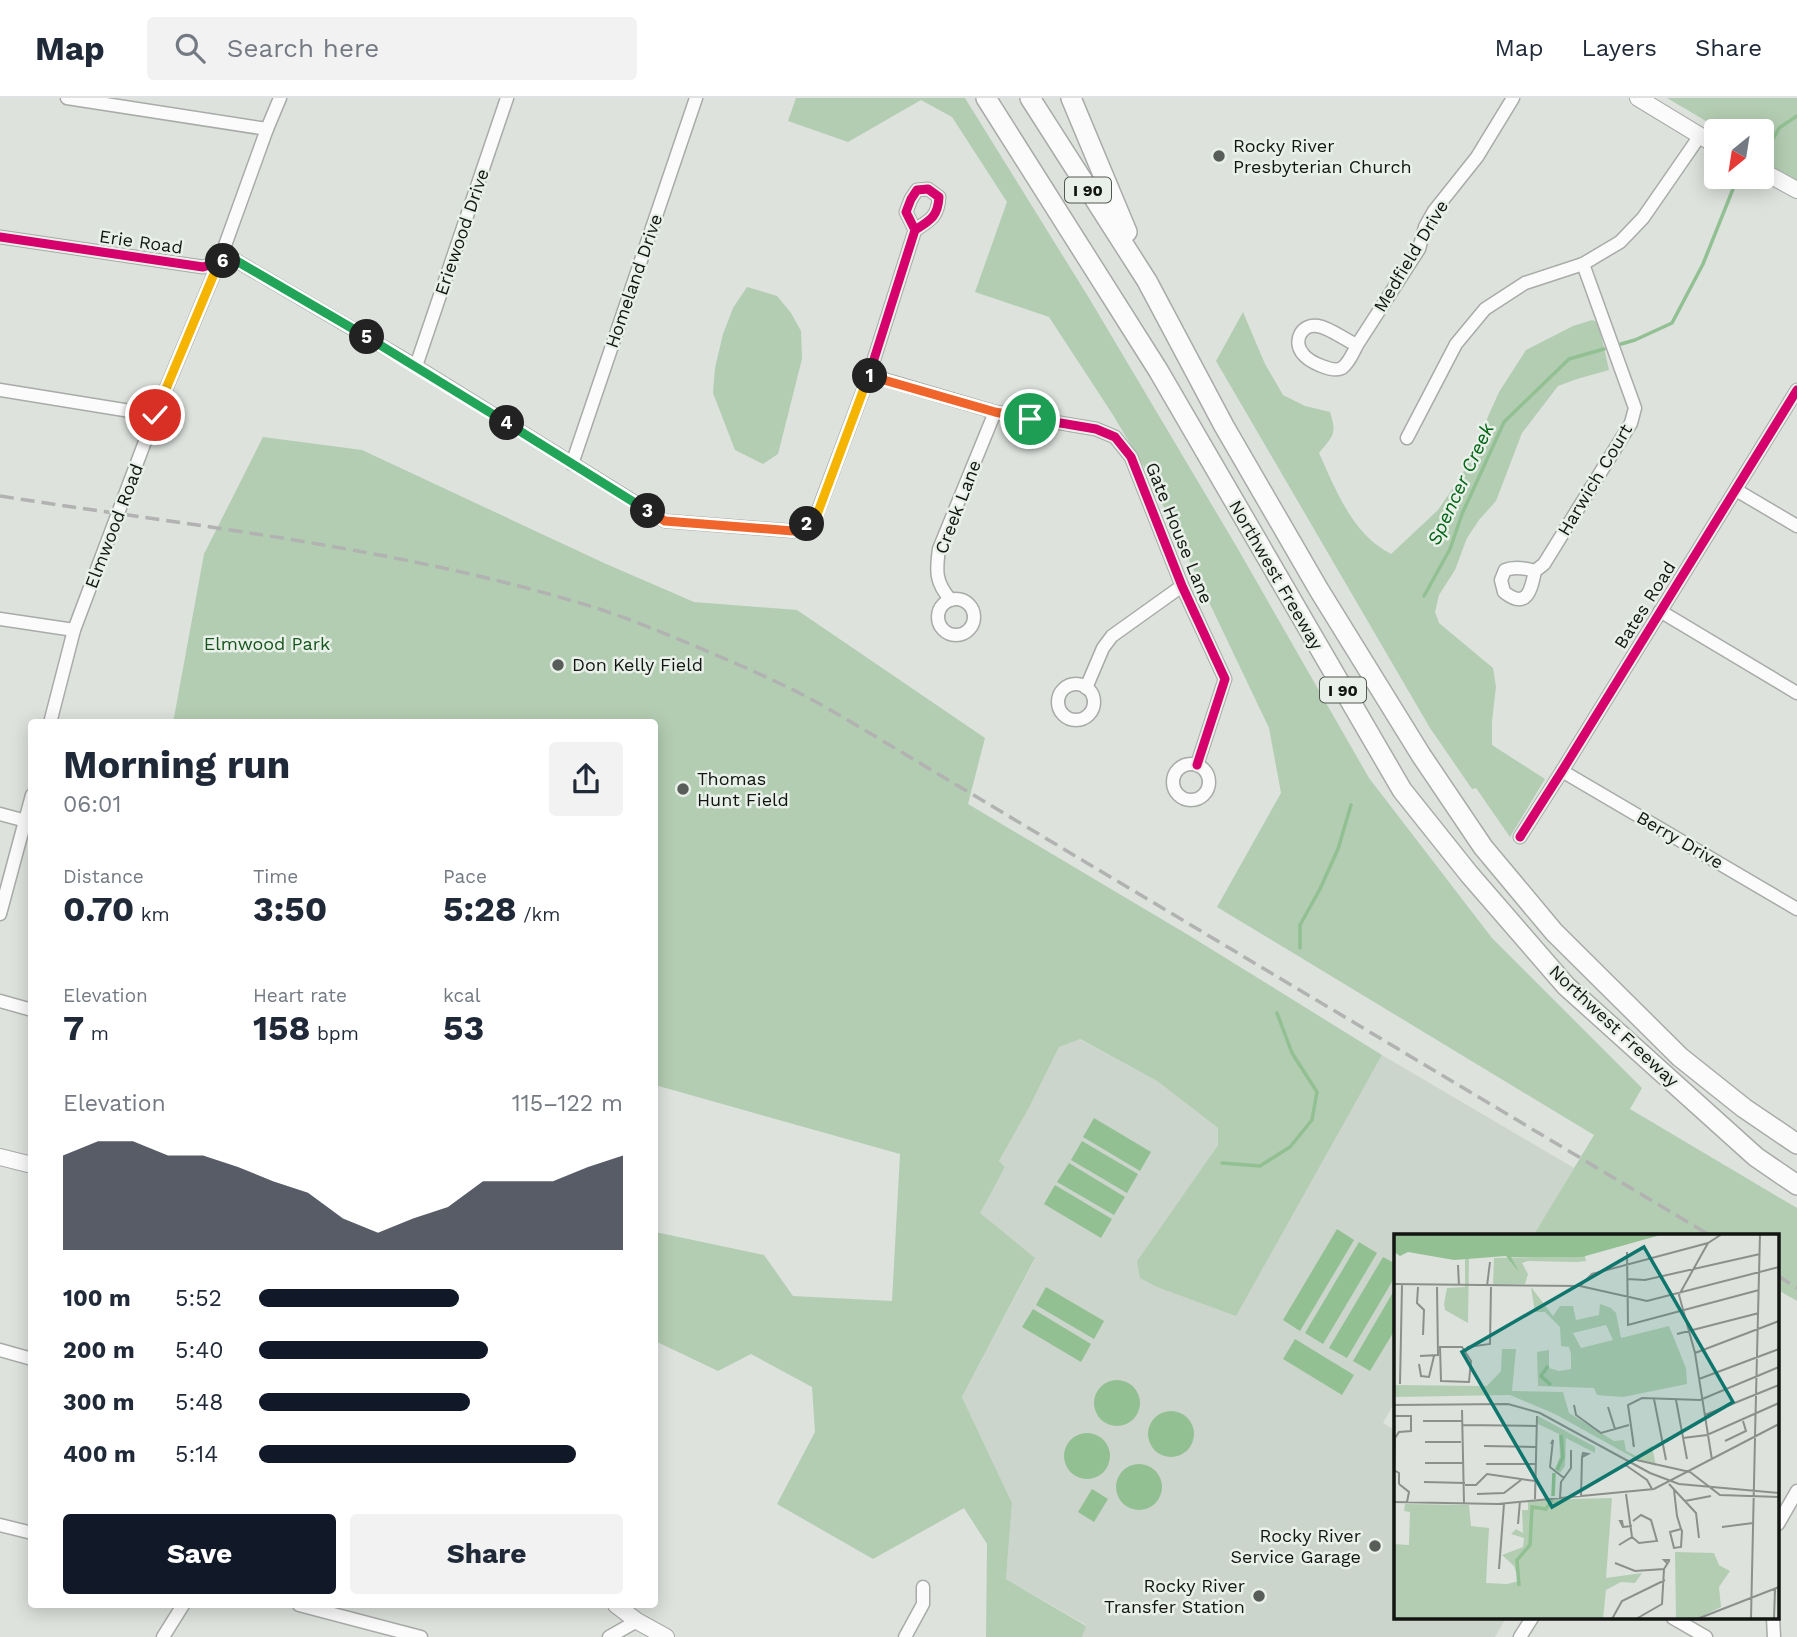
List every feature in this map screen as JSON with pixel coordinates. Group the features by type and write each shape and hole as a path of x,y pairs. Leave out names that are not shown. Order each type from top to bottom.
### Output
{"highway":[{"name":"Northwest Freeway","path":"1030,98 1147,281 1224,426 1319,590 1421,755 1483,847 1554,932 1680,1057 1744,1108 1797,1144"},
{"path":"1071,98 1147,281"},
{"name":"Northwest Freeway","path":"988,102 1158,370 1402,790 1469,874 1566,986 1756,1157 1797,1185"}],"main road":[{"path":"1638,98 1704,140"},
{"path":"1774,178 1797,190"},
{"path":"0,1157 28,1164"},
{"path":"619,1608 666,1637"}],"street":[{"path":"67,98 267,130"},
{"name":"Elmwood Road","path":"51,719 74,631 155,415 219,262 280,98"},
{"name":"Eriewood Drive","path":"416,366 507,98"},
{"name":"Homeland Drive","path":"572,464 696,98"},
{"name":"Medfield Drive","path":"1357,345 1314,325 1306,327 1298,338 1302,354 1331,370 1341,368 1348,362 1419,249 1425,228 1434,211 1477,157 1513,98"},
{"path":"1407,439 1456,344 1485,309 1525,283 1583,264 1620,242 1643,218 1699,137"},
{"path":"869,375 915,230"},
{"name":"Erie Road","path":"0,237 203,267 235,260 416,366 665,521 793,531 815,520 869,375"},
{"name":"Harwich Court","path":"1535,571 1544,564 1631,423 1635,408 1583,264"},
{"name":"Gate House Lane","path":"869,375 995,412 1096,429 1115,437 1131,457 1182,586 1225,679 1197,765"},
{"path":"0,390 155,415"},
{"name":"Bates Road","path":"1520,836 1797,390"},
{"name":"Creek Lane","path":"951,600 943,592 936,571 939,549 995,412"},
{"path":"1736,490 1797,526"},
{"path":"1086,688 1103,648 1112,636 1182,586"},
{"path":"1660,611 1797,693"},
{"path":"0,619 74,631"},
{"name":"Berry Drive","path":"1562,771 1797,909"},
{"path":"0,814 28,822 0,914"},
{"path":"0,1001 28,1009"},
{"path":"0,1350 28,1358"},
{"path":"1780,1521 1797,1491"},
{"path":"0,1525 28,1532"},
{"path":"905,1637 923,1604 923,1587"},
{"path":"163,1637 181,1608"},
{"path":"310,1608 421,1637"},
{"path":"1520,1637 1531,1620"},
{"path":"1676,1620 1706,1637"},
{"path":"609,1637 638,1621"},
{"path":"1762,1637 1773,1627"}],"shaded area":[{"path":"1079,1039 1157,1081 1218,1128 1218,1145 1137,1261 1357,1099 1382,1055 1574,1168 1534,1234 1394,1234 1394,1404 1383,1423 1394,1430 1394,1620 1505,1620 1495,1637 1082,1637 1086,1625 1006,1579 1012,1503 962,1397 1035,1259 979,1213 1005,1167 999,1161 1059,1047"},
{"path":"1094,1118 1151,1152 1140,1171 1083,1137"},
{"path":"1082,1141 1138,1174 1127,1193 1071,1160"},
{"path":"1069,1163 1125,1197 1114,1215 1057,1182"},
{"path":"1055,1185 1112,1219 1101,1238 1044,1204"},
{"path":"1337,1229 1354,1240 1300,1331 1283,1320"},
{"path":"1359,1242 1377,1253 1323,1344 1305,1333"},
{"path":"1383,1257 1394,1263 1394,1278 1347,1358 1329,1348"},
{"path":"1046,1287 1104,1321 1094,1339 1036,1305"},
{"path":"1394,1290 1394,1331 1370,1371 1353,1361"},
{"path":"1033,1309 1091,1344 1081,1362 1022,1327"},
{"path":"1295,1339 1354,1375 1342,1395 1283,1359"},
{"path":"1117,1380 1134,1386 1140,1403 1134,1420 1117,1426 1100,1420 1094,1403 1100,1386"},
{"path":"1171,1411 1188,1417 1194,1434 1188,1451 1171,1457 1154,1451 1148,1434 1154,1417"},
{"path":"1087,1433 1104,1439 1110,1456 1104,1473 1087,1479 1070,1473 1064,1456 1070,1439"},
{"path":"1139,1464 1156,1470 1162,1487 1156,1504 1139,1510 1122,1504 1116,1487 1122,1470"},
{"path":"1092,1489 1108,1499 1094,1522 1078,1512"}],"green space":[{"path":"796,98 965,98 1089,298 1238,549 1369,778 1492,938 1642,1088 1630,1109 1797,1208 1797,1301 1780,1291 1780,1234 1534,1234 1594,1135 1217,907 1281,793 1269,728 1147,472 1049,317 975,292 1007,202 952,117 921,100 848,142 788,121"},
{"path":"1667,98 1797,98 1797,180 1774,169 1774,119 1704,120"},
{"path":"747,287 777,296 801,331 802,359 778,454 763,464 735,450 713,393 715,368 723,334 733,308"},
{"path":"1243,312 1265,364 1283,395 1305,406 1330,412 1333,434 1319,453 1339,496 1356,523 1377,545 1391,554 1438,510 1462,475 1499,392 1526,350 1573,326 1592,320 1598,322 1609,370 1558,386 1522,433 1496,501 1467,538 1455,570 1439,595 1435,612 1439,623 1493,668 1496,687 1492,745 1545,779 1510,837 1476,788 1472,789 1430,728 1216,361"},
{"name":"Elmwood Park","path":"263,437 362,450 694,602 797,610 985,738 968,804 1190,936 1382,1055 1236,1316 1157,1287 1140,1278 1137,1261 1218,1145 1218,1128 1157,1081 1080,1039 1059,1047 999,1161 1005,1167 980,1213 1035,1258 962,1397 1012,1503 1006,1579 1086,1626 1082,1637 986,1637 987,1544 964,1508 873,1559 777,1504 815,1432 812,1387 751,1354 718,1371 658,1342 658,1233 764,1255 793,1296 892,1301 900,1154 658,1086 658,719 174,719 204,554"}],"waterway":[{"name":"Spencer Creek","path":"1774,137 1779,128 1797,116"},
{"name":"Spencer Creek","path":"1621,344 1672,323 1703,264 1733,189"},
{"name":"Spencer Creek","path":"1424,596 1450,549 1462,514 1504,422 1569,359 1604,349"},
{"name":"Spencer Creek","path":"1300,948 1300,925 1338,849 1351,805"},
{"name":"Spencer Creek","path":"1222,1163 1260,1166 1290,1147 1312,1120 1317,1092 1292,1053 1277,1013"}],"railway":[{"path":"0,496 289,539 503,582 600,609 732,662 796,691 840,716 1708,1234"},
{"path":"1780,1277 1797,1288"}],"cycle path":[{"path":"0,237 203,267 235,260 416,366 665,521 793,531 815,519 869,375 915,230 929,220 937,209 939,197 928,189 917,190 906,212 915,230"},
{"path":"869,375 995,412 1096,429 1115,437 1131,457 1182,586 1225,679 1197,765"},
{"path":"1520,837 1797,390"}],"place":[{"name":"Rocky River Presbyterian Church","path":"1219,156"},
{"name":"Don Kelly Field","path":"558,665"},
{"name":"Thomas Hunt Field","path":"683,789"},
{"name":"Rocky River Service Garage","path":"1375,1546"},
{"name":"Rocky River Transfer Station","path":"1259,1596"}],"route":[{"path":"155,415 219,262 235,260 416,366 665,521 793,531 815,520 869,375 995,412 1030,419"}]}
